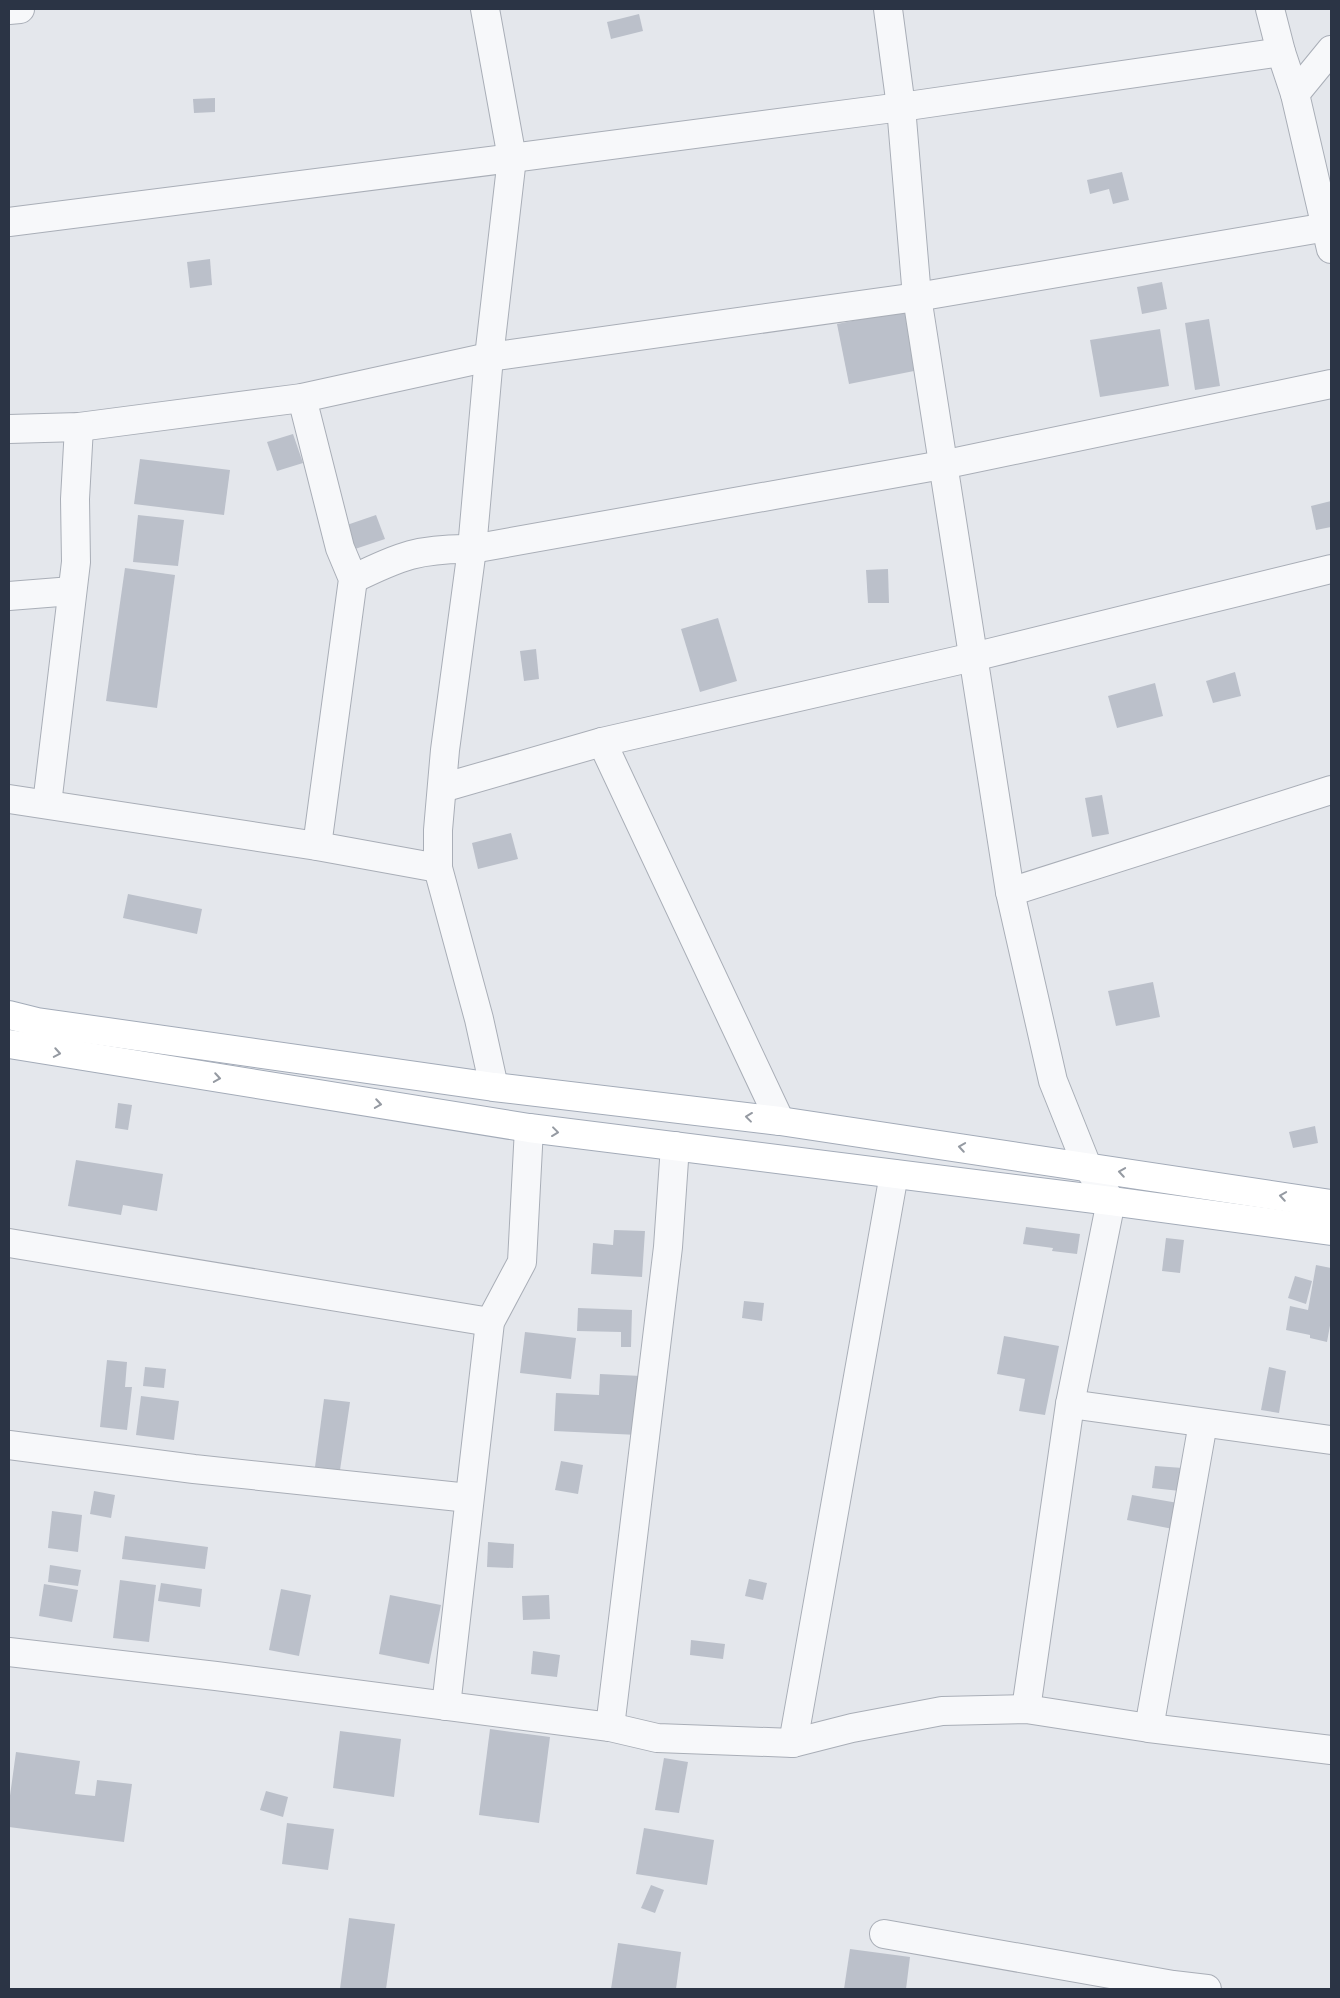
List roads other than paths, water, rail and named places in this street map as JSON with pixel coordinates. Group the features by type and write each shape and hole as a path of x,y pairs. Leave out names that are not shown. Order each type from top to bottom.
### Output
{"main road":[{"path":"9,1015 37,1022 494,1087 780,1121 1331,1204"},
{"path":"9,1044 529,1128 1111,1201 1331,1231"}],"street":[{"path":"9,10 20,9"},
{"path":"485,9 512,158 490,357 472,549 445,750 438,868 479,1019 494,1087"},
{"path":"888,9 901,107 917,297 1010,892 1053,1081 1087,1166 1111,1201 1070,1404 1026,1709"},
{"path":"9,429 79,427 302,398 490,357 1329,238 1295,94 1281,52 1270,9"},
{"path":"1295,94 1331,50"},
{"path":"9,222 901,107 1281,52"},
{"path":"353,579 397,558 416,553 442,548 472,549 942,465 1331,384"},
{"path":"302,398 340,548 353,579 317,846"},
{"path":"47,804 76,562 75,499 79,427"},
{"path":"442,788 602,742 973,657 1331,569"},
{"path":"9,596 72,591"},
{"path":"602,742 780,1121"},
{"path":"1010,892 1331,790"},
{"path":"9,799 317,846 438,868"},
{"path":"446,1706 490,1322 522,1262 529,1128"},
{"path":"610,1727 668,1247 675,1146"},
{"path":"793,1743 894,1174"},
{"path":"9,1243 490,1322"},
{"path":"1070,1404 1331,1440"},
{"path":"1149,1728 1203,1423"},
{"path":"9,1445 194,1468 469,1498"},
{"path":"9,1652 610,1727 657,1738 793,1743 852,1728 942,1711 1026,1709 1149,1728 1331,1750"},
{"path":"884,1934 1163,1984 1207,1989"}]}
